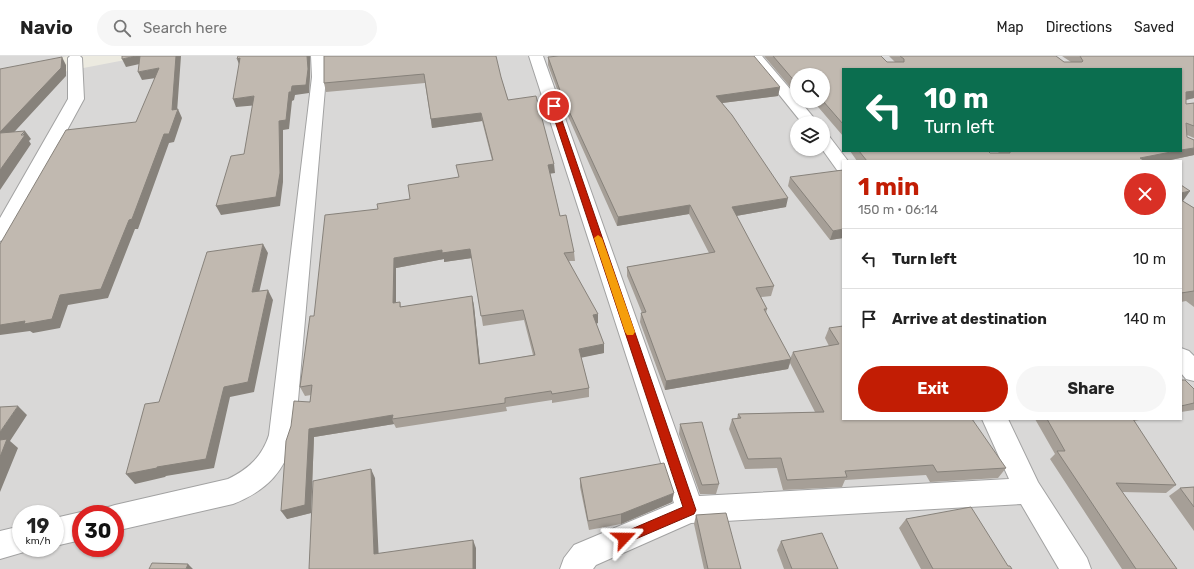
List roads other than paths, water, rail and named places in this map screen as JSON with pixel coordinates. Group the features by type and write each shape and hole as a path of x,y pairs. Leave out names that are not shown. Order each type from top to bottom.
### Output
{"street":[{"path":"124,516 233,491 252,481 265,469 277,452 282,435 319,77 318,56"},
{"path":"755,56 804,116"},
{"path":"0,235 76,99 73,58"},
{"path":"542,59 690,510"},
{"path":"830,148 842,165"},
{"path":"1182,357 1194,372"},
{"path":"995,420 1028,491 1076,569"},
{"path":"575,569 585,555 690,510 1028,491"},
{"path":"0,545 12,542"}]}
